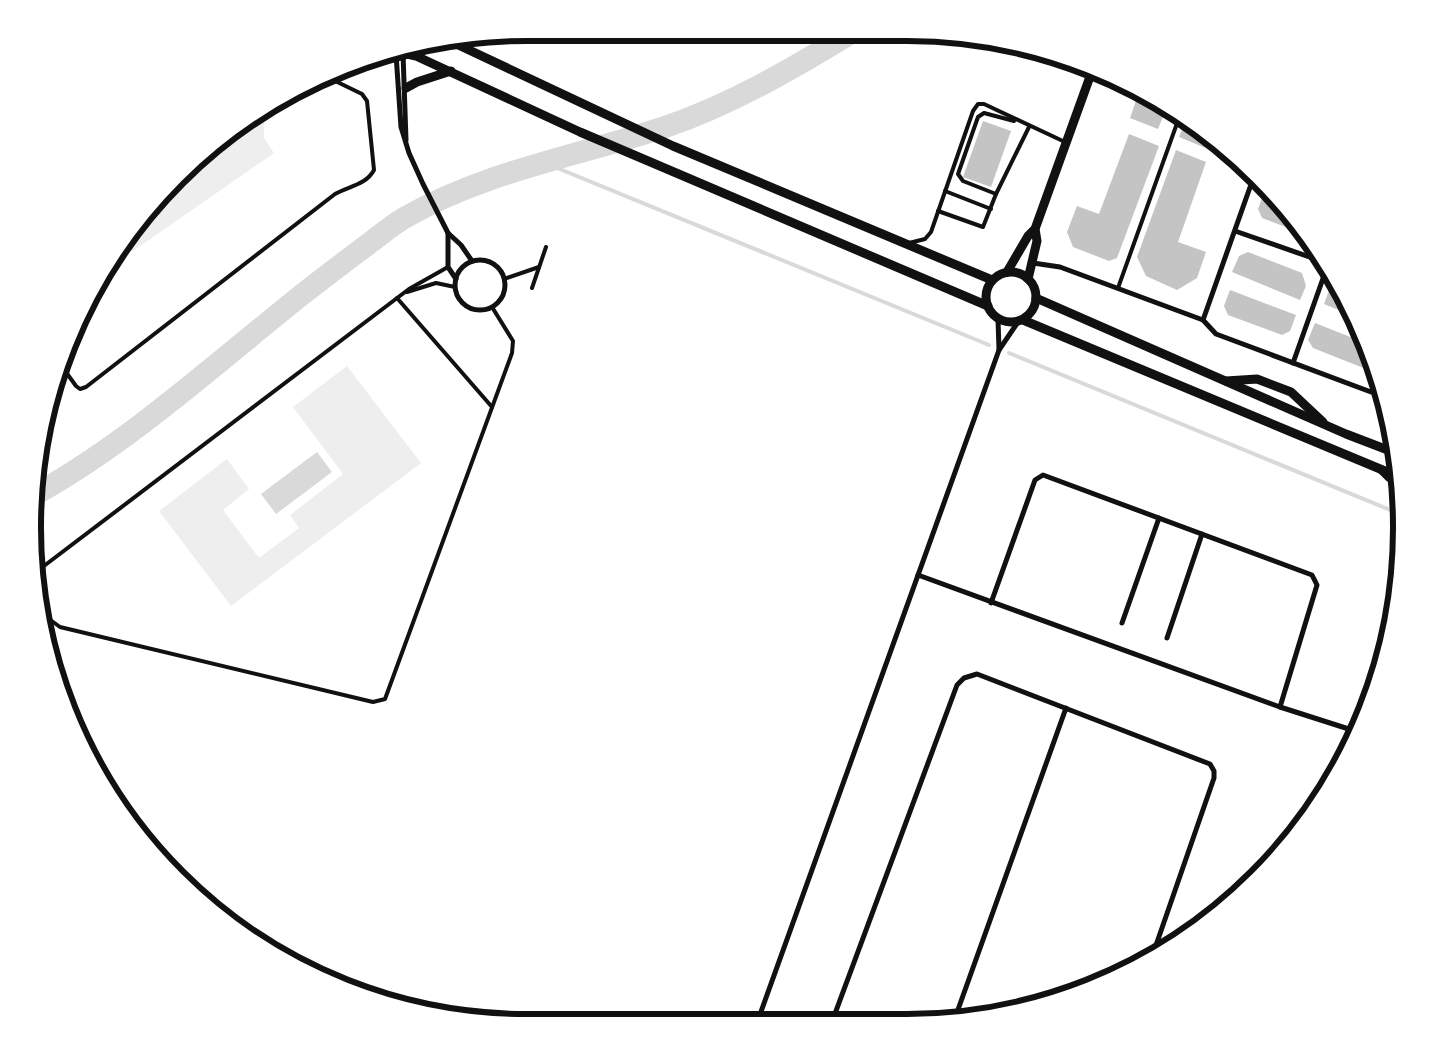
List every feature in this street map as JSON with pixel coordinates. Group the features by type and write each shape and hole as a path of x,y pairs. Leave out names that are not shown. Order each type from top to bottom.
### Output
{"street":[{"path":"460,46 673,146 992,280"},
{"path":"414,55 580,132 988,306 998,319 999,350"},
{"path":"401,58 406,88 406,142"},
{"path":"400,59 401,127 406,142 422,184 448,233 461,245 472,261"},
{"path":"406,88 417,82 451,71"},
{"path":"988,306 986,292 992,280 1007,272 1028,236 1035,229 1090,77"},
{"path":"1203,320 1251,185"},
{"path":"1028,278 1037,241 1035,229"},
{"path":"1235,231 1312,259"},
{"path":"448,233 448,267 456,279"},
{"path":"472,261 488,261 495,265 504,279 503,295 492,307 484,310 468,307 462,302 455,287 456,279 462,268 472,261"},
{"path":"1033,263 1060,267 1203,320 1216,334 1373,392"},
{"path":"760,1014 999,350 1020,321 1032,311 1036,298 1033,284 1022,274 1007,272"},
{"path":"1293,363 1324,277"},
{"path":"1036,298 1326,426 1386,449"},
{"path":"998,319 1011,322 1020,321 1390,473"},
{"path":"1223,381 1257,379 1291,392 1326,426"},
{"path":"1377,468 1391,480"},
{"path":"991,602 1037,477 1043,475 1312,575 1317,585 1280,707"},
{"path":"1122,623 1159,518"},
{"path":"1167,638 1202,534"},
{"path":"918,575 1280,707 1349,729"},
{"path":"835,1014 957,685 964,678 976,674 1210,764 1214,771 1214,778 1156,945"},
{"path":"957,1011 1066,708"}],"lane":[{"path":"66,373 80,389 86,387 335,194 367,180 371,176 374,170 367,100 362,94 335,81"},
{"path":"904,244 926,239 931,232 973,111 978,104 984,104 1066,142"},
{"path":"996,194 962,181 958,174 976,123 984,113 1022,122"},
{"path":"1118,288 1177,123"},
{"path":"938,211 979,228 986,225 996,194 1029,126"},
{"path":"945,191 991,209"},
{"path":"532,288 546,247"},
{"path":"43,567 402,294 448,267"},
{"path":"504,279 539,267"},
{"path":"402,294 436,283 455,287"},
{"path":"397,298 492,408"},
{"path":"51,621 60,627 373,702 382,701 387,696 512,353 513,341 492,307"}],"shaded area":[{"path":"264,119 264,138 274,153 133,251 129,249 142,231 184,184 231,142"},
{"path":"347,366 421,463 231,606 159,511 227,459 249,489 223,510 259,558 299,528 290,515 343,474 293,407"},
{"path":"317,452 332,472 276,514 261,494"}],"building":[{"path":"1137,99 1164,115 1158,129 1130,118"},
{"path":"983,121 1011,131 991,187 963,177"},
{"path":"1183,127 1209,147 1208,149 1179,137"},
{"path":"1129,134 1159,146 1117,258 1109,261 1073,247 1067,232 1077,206 1099,214"},
{"path":"1176,150 1206,162 1178,242 1206,252 1197,278 1177,290 1146,276 1137,257"},
{"path":"1262,197 1290,229 1262,218 1258,209"},
{"path":"1248,252 1302,273 1306,286 1300,300 1232,272 1239,256"},
{"path":"1330,288 1343,312 1324,304"},
{"path":"1230,290 1296,315 1290,331 1282,335 1228,315 1224,306"},
{"path":"1315,323 1355,339 1366,369 1313,348 1308,340"}],"waterway":[{"path":"43,490 73,472 140,425 308,290 406,217 437,201 500,176 665,127 689,118 737,97 838,41"},
{"path":"545,163 989,345"},
{"path":"1009,353 1392,511"}]}
